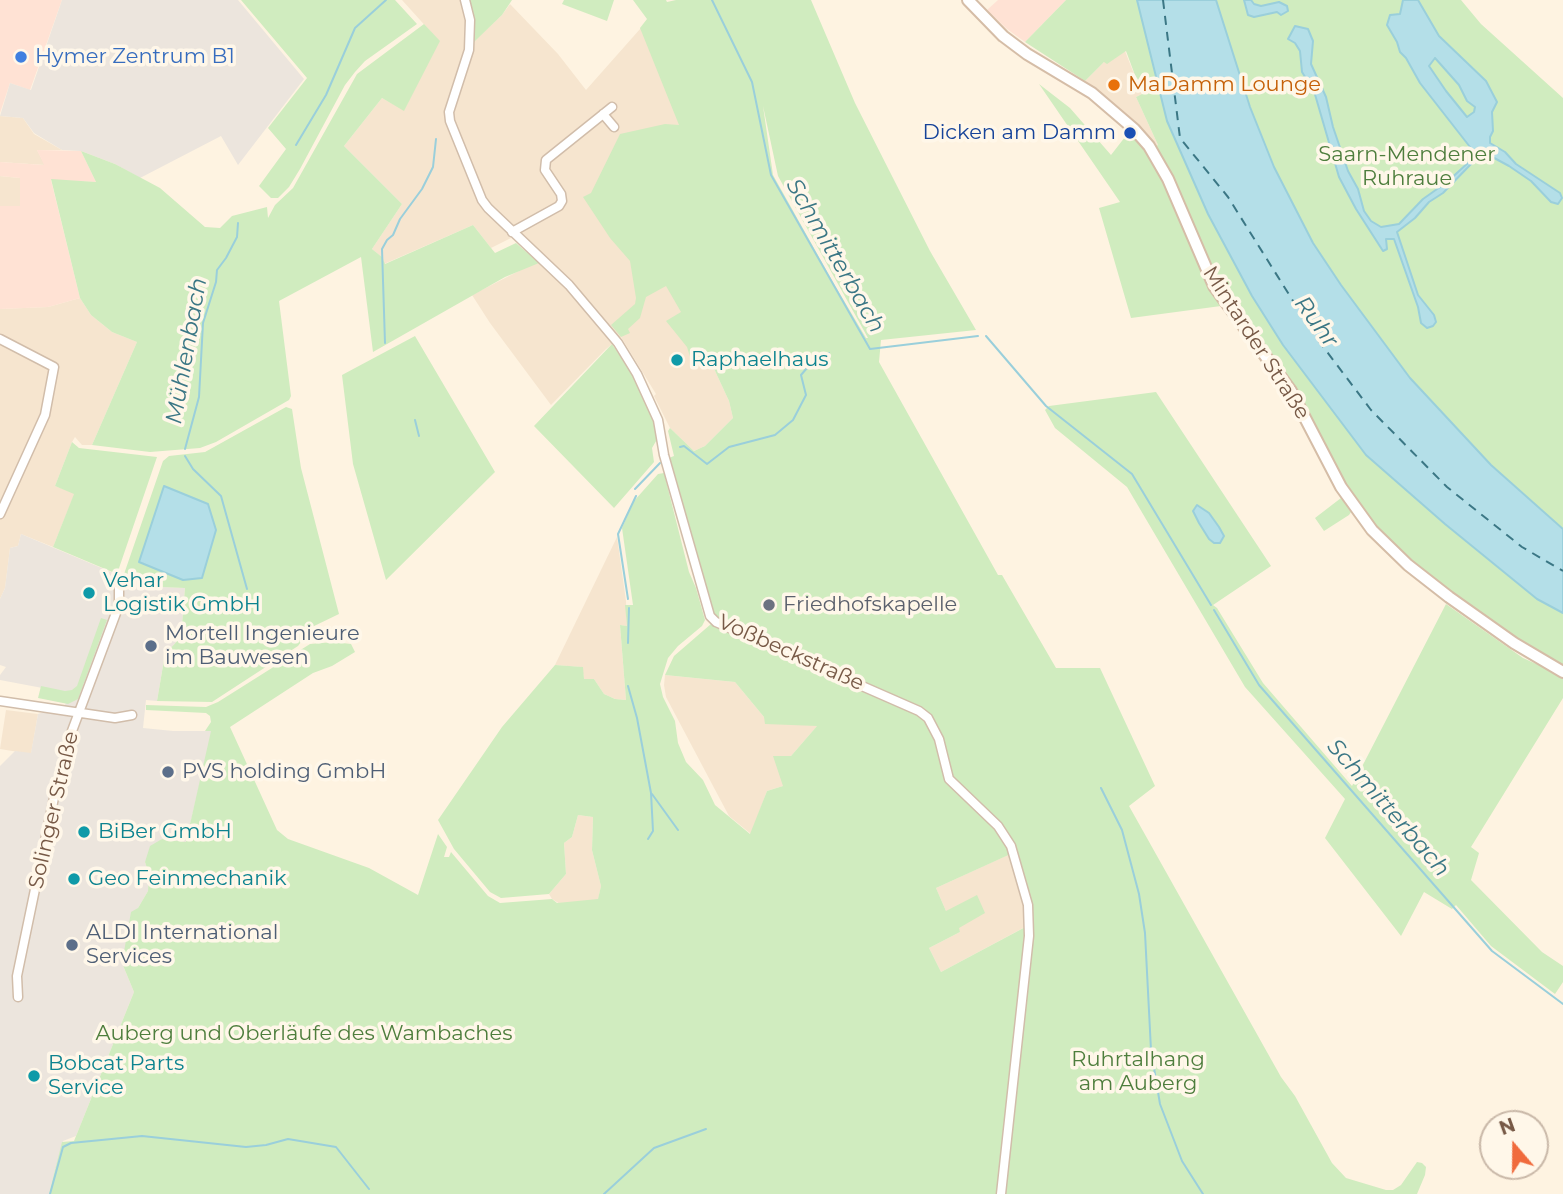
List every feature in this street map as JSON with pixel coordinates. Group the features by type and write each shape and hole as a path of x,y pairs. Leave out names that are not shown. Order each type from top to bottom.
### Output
{"main road":[{"name":"Mintarder Straße","path":"968,0 1003,36 1091,93 1126,122 1149,146 1168,179 1214,286 1291,391 1341,487 1372,530 1408,565 1449,597 1514,643 1563,672"}],"street":[{"name":"Voßbeckstraße","path":"465,0 470,20 469,50 449,112 450,121 482,200 569,285 618,343 637,374 658,420 664,455 710,616 716,622 919,711 928,718 939,739 949,779 998,826 1011,846 1028,905 1029,936 1001,1194"},
{"path":"512,232 559,206 562,201 561,194 545,170 546,160 612,107"},
{"path":"603,114 614,127"},
{"path":"0,339 54,367 45,415 0,514"},
{"name":"Solinger Straße","path":"19,997 17,976 49,819 78,713 119,605 120,588"},
{"path":"0,701 115,718 132,715"}],"shaded area":[{"name":"Hymer Zentrum B1","path":"0,0 62,0 30,90 10,83 0,113"},
{"path":"62,0 238,0 304,79 238,165 221,136 140,178 115,164 81,151 62,150 34,133 23,118 0,116 10,83 31,90"},
{"path":"402,0 462,0 467,34 466,49 510,4 558,54 586,90 648,20 680,125 709,358 729,401 733,418 705,446 694,451 670,428 654,396 656,394 621,337 551,405 472,295 544,258 521,237 513,237 491,248 473,225 384,264 382,257 372,249 402,204 344,146 382,98 404,110 439,41"},
{"path":"998,0 1066,0 1025,42 987,10"},
{"path":"1125,51 1142,94 1136,97 1158,145 1152,148 1085,81 1105,61 1107,63"},
{"path":"0,116 23,118 34,134 62,150 37,150 45,165 0,162"},
{"path":"37,150 81,151 96,182 51,180 80,298 48,307 0,309 0,206 20,206 20,178 0,176 0,162 44,165"},
{"path":"0,176 20,178 20,206 0,206"},
{"path":"80,298 91,315 112,332 137,342 92,445 82,445 75,437 72,442 55,486 75,493 53,547 21,534 18,546 10,548 5,588 0,599 0,309 48,307"},
{"path":"21,534 123,577 161,587 185,588 181,637 165,654 157,701 146,700 143,728 212,731 186,842 162,839 145,862 149,874 148,891 138,908 122,963 134,992 76,1136 63,1141 49,1194 0,1194 0,766 15,751 31,753 38,714 65,705 69,693 0,680 6,667 0,665 0,599 5,588 10,548 18,546"},
{"path":"617,537 626,601 627,626 620,625 626,700 604,694 594,679 584,679 582,667 555,665"},
{"path":"665,675 735,682 764,717 818,725 791,756 783,786 767,791 751,834 729,816 666,697"},
{"path":"6,710 38,714 31,754 0,749"},
{"path":"578,815 593,817 592,850 601,886 598,900 570,910 552,899 549,894 566,874 564,843 572,837"},
{"path":"1010,854 1025,909 1025,927 941,972 929,948 960,932 946,911 936,888"}],"green space":[{"path":"241,0 395,0 417,24 365,61 355,72 345,85 289,187 278,198 271,198 259,186 286,149 268,128 307,78"},
{"path":"469,0 512,0 502,15 474,42"},
{"path":"564,0 614,0 607,21 562,4"},
{"path":"633,0 811,0 855,103 930,251 976,330 881,340 879,362 998,575 1002,575 1056,668 1100,668 1155,786 1129,806 1332,1163 1346,1178 1393,1190 1401,1185 1417,1162 1422,1163 1426,1167 1425,1175 1417,1194 49,1194 62,1142 74,1141 134,992 122,963 131,912 138,908 148,891 149,874 145,862 150,846 162,839 186,842 211,731 205,731 211,722 206,713 146,710 146,705 206,707 310,644 351,644 355,652 332,666 313,673 230,727 277,830 288,839 369,868 418,895 438,834 447,847 444,857 449,857 451,852 488,896 500,903 552,899 557,903 598,899 601,886 592,850 593,817 578,815 572,837 564,843 566,874 549,894 501,898 490,892 454,849 438,820 502,727 555,665 583,667 584,679 594,679 604,694 626,700 620,625 627,626 625,605 633,605 622,528 634,501 658,474 664,473 689,572 705,620 668,658 660,684 663,697 675,721 678,743 686,762 703,780 715,805 750,834 767,791 783,786 773,756 791,756 817,726 765,724 764,717 735,682 665,675 674,656 711,624 770,648 774,641 718,620 712,613 669,458 674,456 668,431 670,428 694,451 705,446 733,418 729,401 709,358 692,363 687,347 666,321 681,312 666,286 646,297 640,318 628,329 630,333 621,337 611,325 635,304 630,261 610,238 583,197 591,193 620,134 665,124 679,125 640,28 647,19","holes":["763,106 778,176 868,338 773,175","1015,852 1031,924 941,972 929,948 960,932 959,928 985,913 977,895 946,911 936,888"]},
{"path":"1066,0 1137,0 1167,121 1208,214 1252,296 1283,345 1537,599 1563,613 1563,667 1516,641 1448,592 1390,544 1360,509 1225,298 1152,148 1158,145 1136,97 1142,94 1126,51 1107,64 1104,62 1085,81 1025,42"},
{"name":"Saarn-Mendener Ruhraue","path":"1178,0 1461,0 1481,24 1563,98 1563,568 1372,397"},
{"path":"424,24 440,41 404,111 382,98 344,146 402,204 372,249 382,257 385,264 473,225 495,253 516,243 539,263 505,277 373,352 361,257 279,301 291,396 289,400 216,442 200,448 150,452 92,445 137,342 112,332 91,315 80,298 51,179 96,182 81,151 115,164 160,188 205,227 220,228 232,216 267,207 268,218 275,205 293,188 357,74"},
{"path":"1039,84 1070,108 1111,155 1125,137 1135,136 1151,153 1221,306 1131,318 1099,208 1120,202"},
{"path":"415,336 495,472 386,580 353,464 342,375"},
{"path":"612,344 632,373 652,412 659,436 652,448 654,462 614,508 534,426"},
{"path":"1156,392 1271,566 1213,605 1263,683 1352,786 1446,604 1523,658 1563,676 1563,698 1471,847 1479,853 1471,880 1542,952 1563,966 1563,982 1555,994 1491,946 1456,905 1452,909 1424,892 1401,936 1325,838 1345,799 1245,687 1127,487 1055,428 1045,410 1049,406","holes":["1193,512 1209,513 1224,536 1209,539"]},
{"path":"286,407 292,409 301,468 339,614 312,627 298,646 212,702 157,701 165,654 181,637 185,588 161,587 123,577 163,461 169,456 205,452"},
{"path":"72,442 79,448 157,457 117,574 53,547 74,494 55,486"},
{"path":"1341,498 1351,512 1324,531 1315,518"},
{"path":"101,618 107,620 78,699 68,704 38,698 41,686 65,691 77,686"}],"water":[{"name":"Ruhr","path":"1137,0 1216,0 1250,107 1274,167 1313,243 1410,378 1491,465 1563,529 1563,613 1537,599 1366,455 1283,345 1252,296 1208,214 1167,121"},
{"path":"1244,0 1251,0 1261,6 1279,2 1287,6 1288,11 1281,15 1277,12 1254,17 1248,15"},
{"path":"1403,0 1418,0 1439,36 1486,81 1497,102 1492,112 1493,131 1490,143 1560,193 1562,198 1558,204 1551,202 1531,181 1509,166 1485,153 1474,158 1470,147 1420,83 1400,52 1387,25 1390,15 1400,14","holes":["1435,58 1459,85 1467,101 1475,107 1474,112 1467,117 1429,66"]},
{"path":"1295,26 1308,29 1313,41 1311,64 1326,97 1348,171 1358,189 1364,211 1371,221 1381,227 1399,224 1423,199 1469,162 1471,164 1443,193 1429,202 1397,232 1418,295 1434,315 1436,322 1433,326 1427,328 1421,323 1394,239 1386,239 1387,249 1383,251 1339,177 1314,91 1302,72 1300,51 1295,43 1288,39"},
{"path":"164,486 208,504 216,530 202,578 183,580 139,562"},
{"path":"1197,505 1209,513 1219,527 1224,536 1220,543 1209,539 1199,523 1193,511"}],"waterway":[{"name":"Mühlenbach","path":"296,145 326,95 355,28 386,0"},
{"name":"Schmitterbach","path":"712,0 752,82 771,175 870,349 978,336"},
{"path":"385,343 382,249 422,189 433,167 436,139"},
{"name":"Mühlenbach","path":"185,449 199,397 203,323 217,270 237,237 238,223"},
{"name":"Schmitterbach","path":"986,336 1046,406 1132,474 1211,605"},
{"path":"680,447 684,446 707,464 729,447 775,435 793,420 806,395 801,375 807,368 824,360 829,353"},
{"path":"415,420 419,436"},
{"name":"Mühlenbach","path":"185,456 193,469 221,496 247,589"},
{"path":"635,489 660,463"},
{"path":"628,599 618,534 636,496"},
{"path":"628,643 629,608"},
{"name":"Schmitterbach","path":"1214,610 1259,685 1492,951 1563,1004"},
{"path":"628,686 651,793 653,831 648,839"},
{"path":"1101,788 1122,830 1139,894 1145,933 1151,1050 1160,1104 1182,1161 1203,1194"},
{"path":"652,794 678,830"},
{"path":"604,1194 654,1148 706,1129"},
{"path":"50,1194 63,1147 71,1143 142,1136 246,1147 288,1139 336,1147 369,1189"}],"ferry route":[{"path":"1163,0 1180,138 1228,197 1315,336 1371,410 1447,487 1522,547 1563,571"}],"place":[{"name":"Hymer Zentrum B1","path":"21,57"},
{"name":"MaDamm Lounge","path":"1114,85"},
{"name":"Dicken am Damm","path":"1130,133"},
{"name":"Raphaelhaus","path":"677,360"},
{"name":"Vehar Logistik GmbH","path":"89,593"},
{"name":"Friedhofskapelle","path":"769,605"},
{"name":"Mortell Ingenieure im Bauwesen","path":"151,646"},
{"name":"PVS holding GmbH","path":"168,772"},
{"name":"BiBer GmbH","path":"84,832"},
{"name":"Geo Feinmechanik","path":"74,879"},
{"name":"ALDI International Services","path":"72,945"},
{"name":"Bobcat Parts Service","path":"34,1076"}],"park label":[{"name":"Auberg und Oberläufe des Wambaches","path":"304,1034"},
{"name":"Ruhrtalhang am Auberg","path":"1138,1072"}]}
